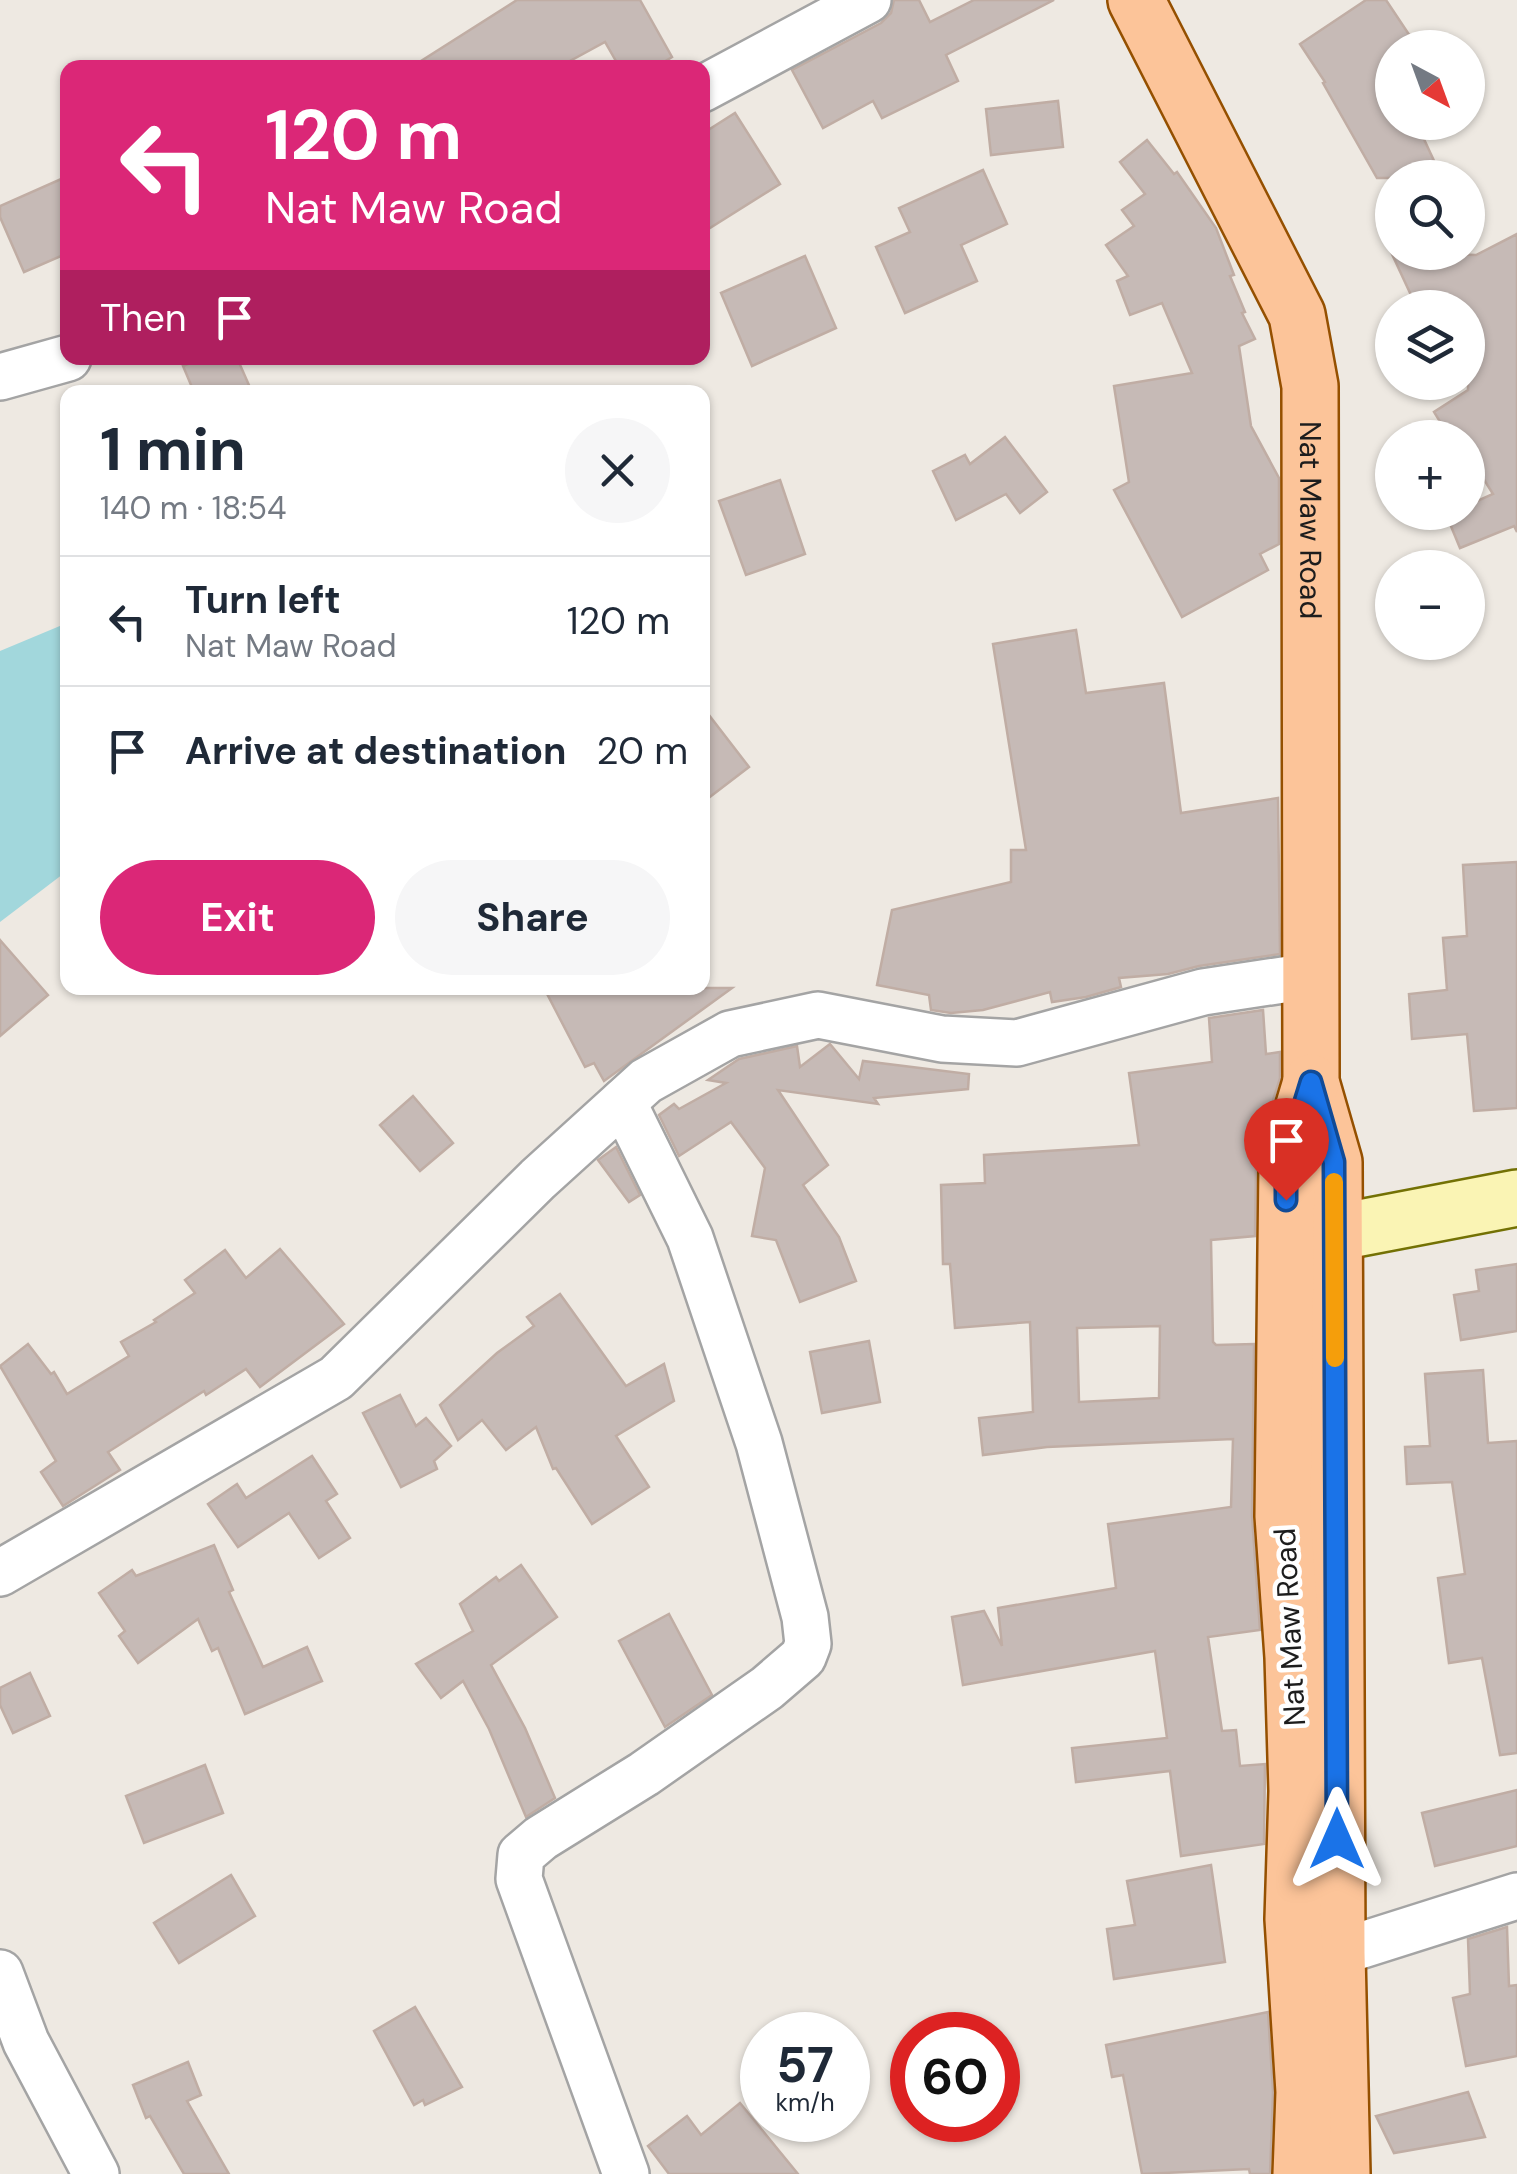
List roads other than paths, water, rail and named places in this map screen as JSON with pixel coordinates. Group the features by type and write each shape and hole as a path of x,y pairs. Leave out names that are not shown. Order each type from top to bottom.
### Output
{"main road":[{"name":"Nat Maw Road","path":"1136,0 1297,315 1310,386 1311,1082 1286,1163 1310,1235 1338,1953 1342,2174"},
{"path":"1310,1235 1517,1198"},
{"name":"Nat Maw Road","path":"1301,2174 1304,2092 1293,1919 1298,1792 1284,1516 1310,1235"}],"street":[{"path":"710,85 868,0"},
{"path":"0,377 60,360"},
{"path":"0,1573 336,1378 538,1180 646,1081 730,1034 818,1016 942,1039 1017,1043 1203,992 1309,976"},
{"path":"624,1102 690,1238 758,1443 805,1618 808,1644 803,1656 766,1688 521,1855 519,1878 626,2174"},
{"path":"1338,1953 1517,1896"},
{"path":"0,1973 13,2046 96,2174"}],"water":[{"path":"60,626 60,876 0,922 0,651"}]}
